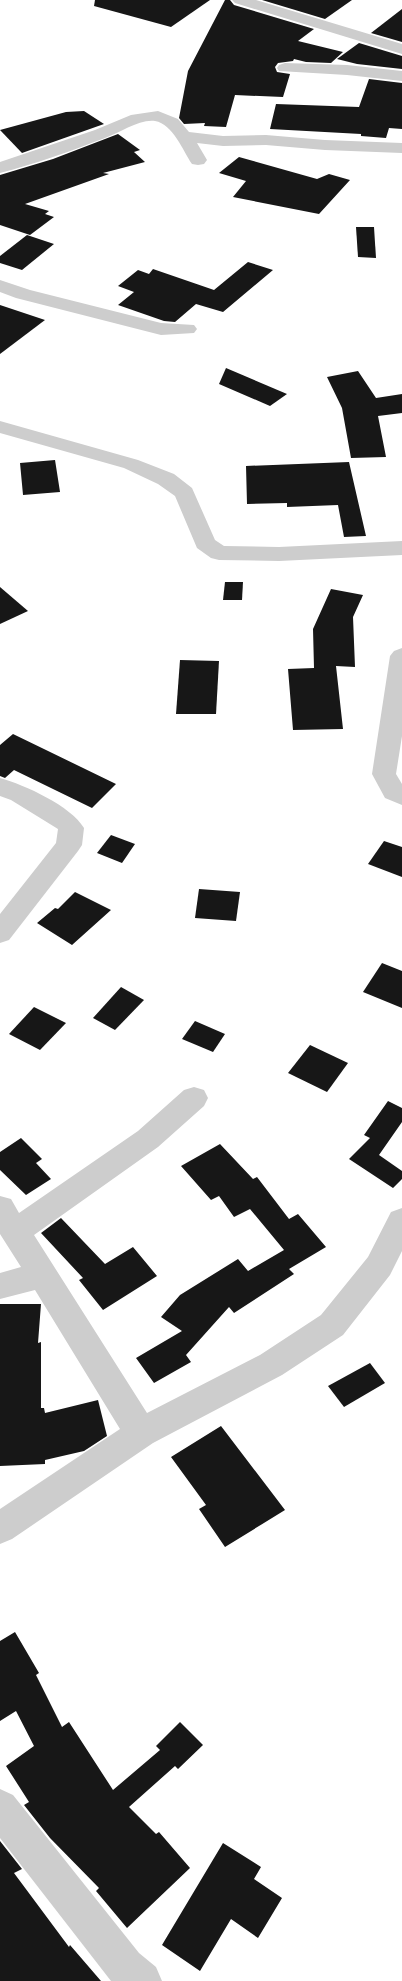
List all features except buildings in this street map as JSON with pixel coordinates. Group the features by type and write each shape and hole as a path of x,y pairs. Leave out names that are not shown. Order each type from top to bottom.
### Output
{"street":[{"path":"240,0 262,5 402,49"},
{"path":"285,68 347,70 402,76"},
{"path":"0,168 101,134 138,119 158,116 172,123 184,136 198,160"},
{"path":"184,136 223,141 266,140 325,145 402,148"},
{"path":"0,286 23,294 162,329 187,329"},
{"path":"0,427 130,464 166,479 184,493 205,543 219,553 400,553"},
{"path":"402,656 384,774 394,792 402,796"},
{"path":"0,786 20,794 67,823 71,828 69,845 0,933"},
{"path":"141,1434 8,1220 148,1139 194,1098"},
{"path":"0,1528 141,1434 271,1365 332,1325 379,1266 402,1221"},
{"path":"0,1286 42,1275"},
{"path":"0,1808 125,1967 142,1981"}]}
